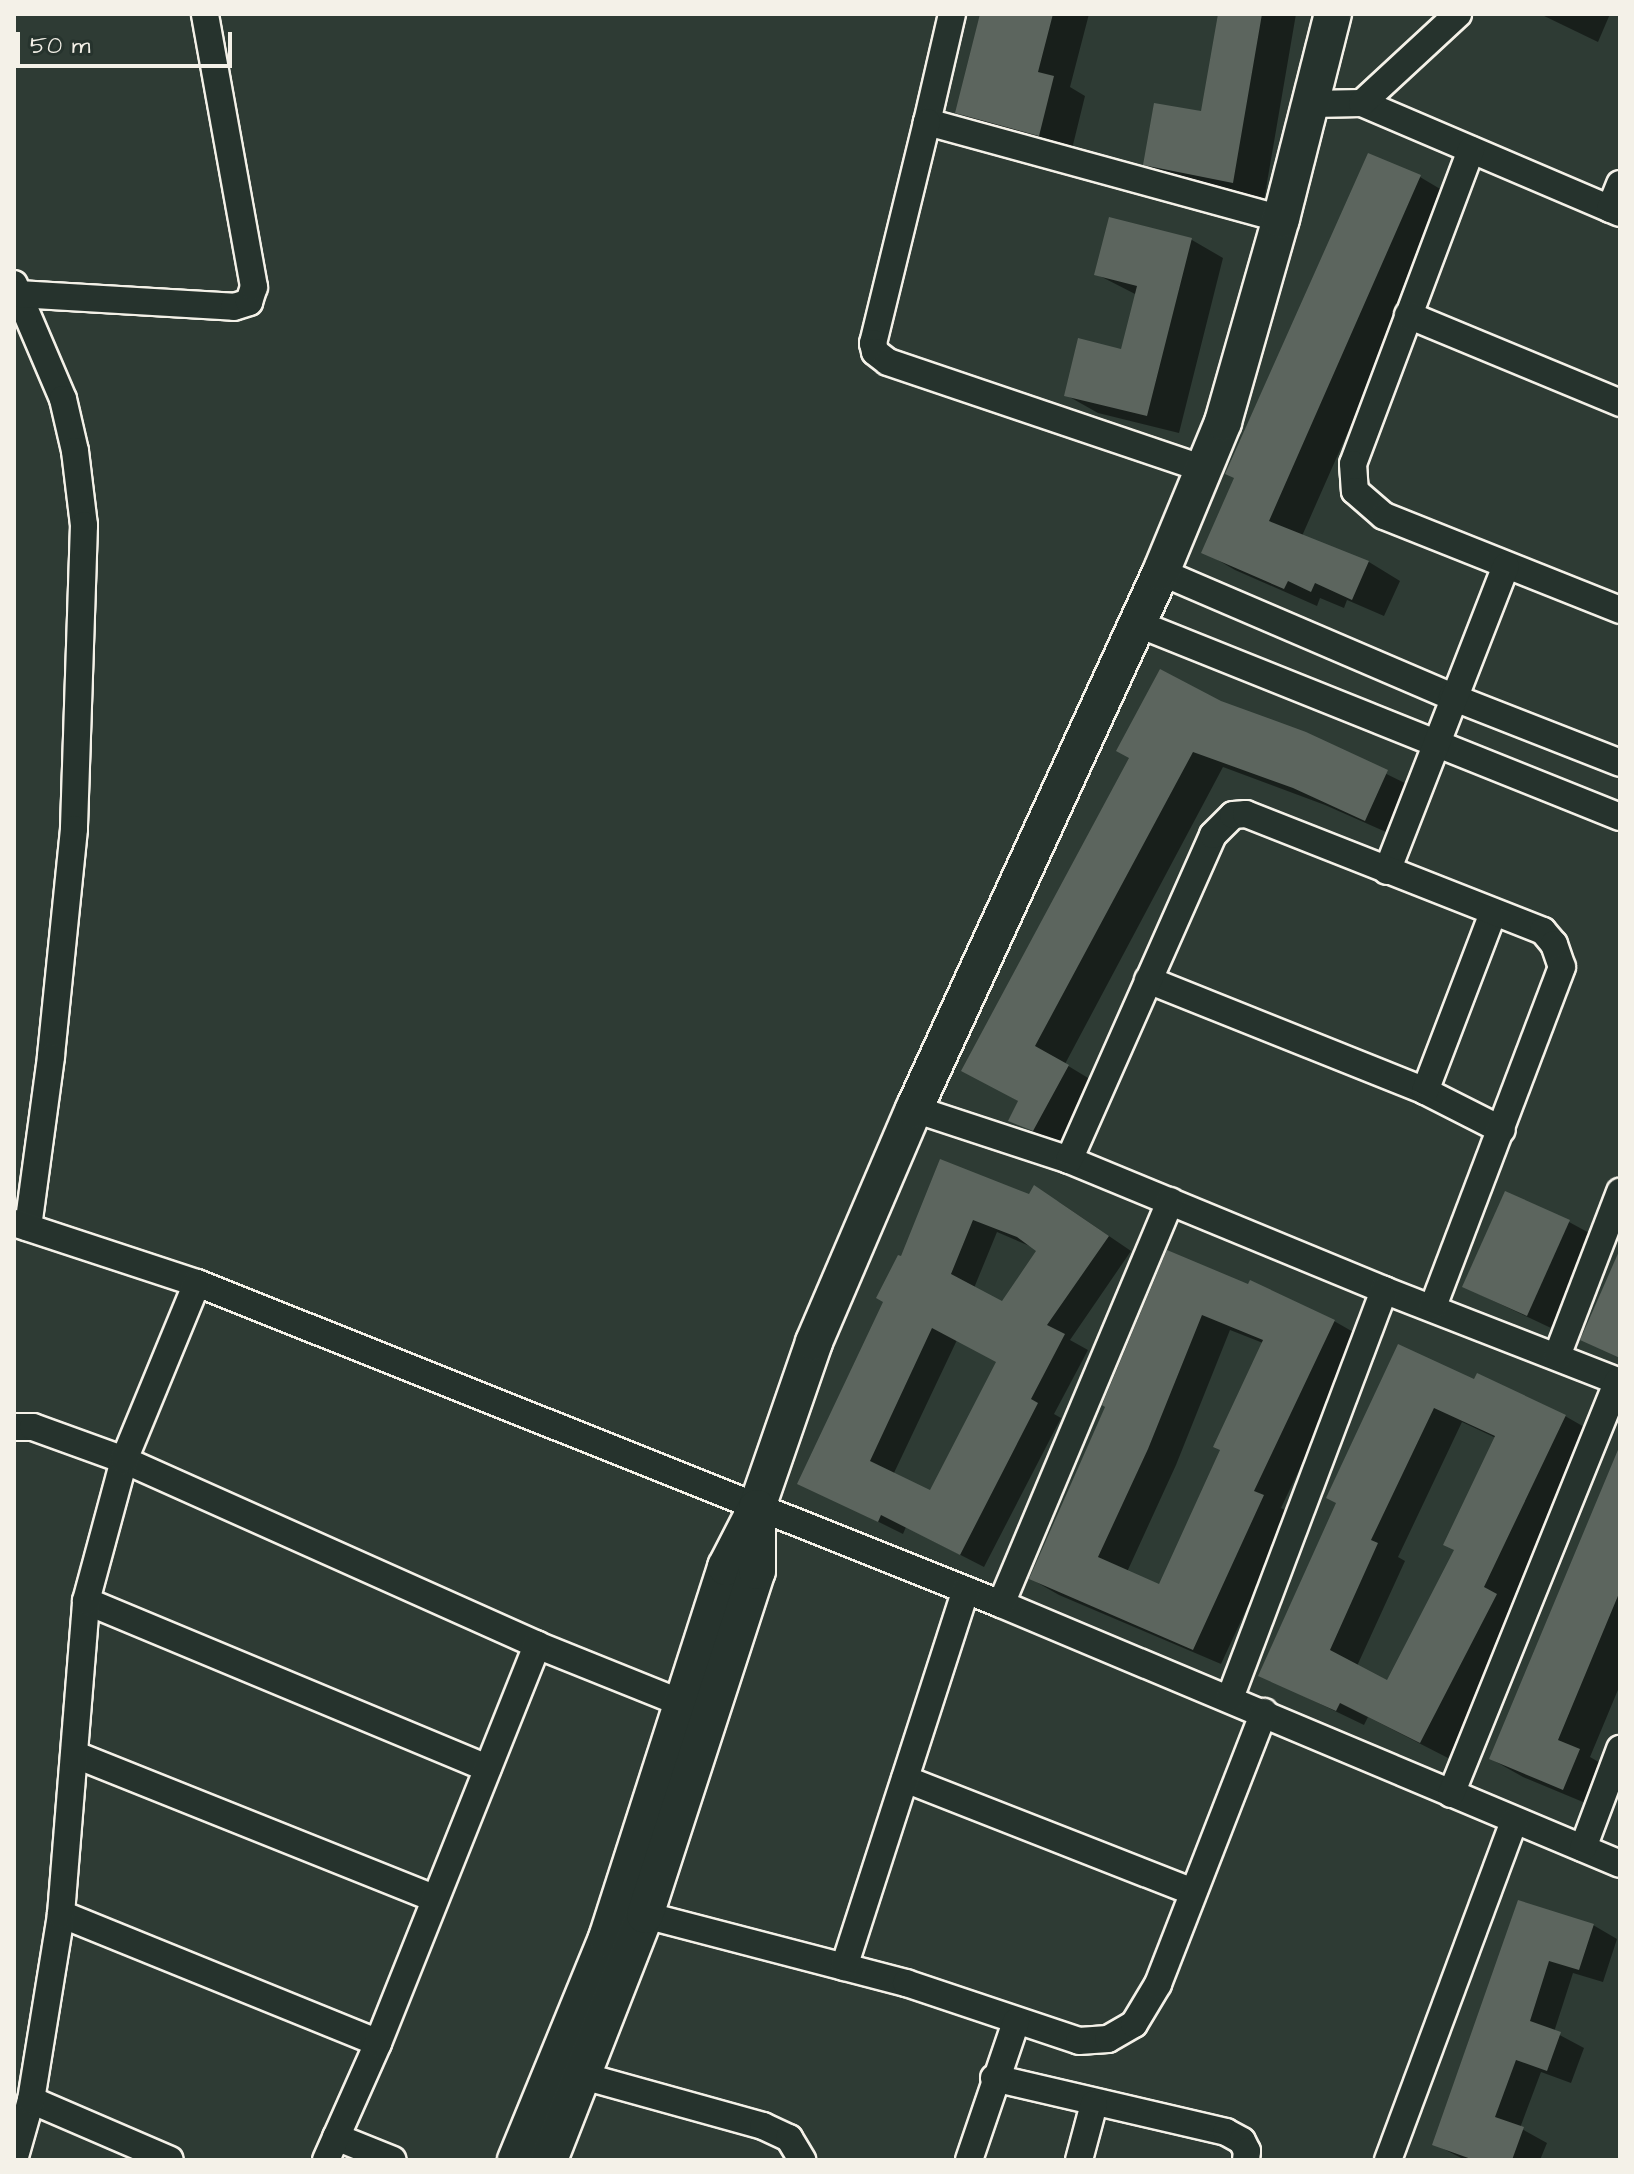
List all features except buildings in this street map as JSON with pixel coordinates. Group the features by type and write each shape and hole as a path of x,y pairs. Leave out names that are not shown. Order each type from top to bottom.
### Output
{"main road":[{"path":"516,2160 607,1938 726,1567 757,1507 814,1342 914,1109 1161,572 1223,422 1281,219 1333,14"},
{"path":"549,2160 645,1915 757,1571 757,1507"}],"street":[{"path":"205,14 254,287 249,302 234,307 16,289 63,399 75,451 84,525 74,829 51,1057 21,1225 197,1283 966,1590 1264,1712 1620,1864"},
{"path":"952,14 873,343 875,352 888,362 1204,469"},
{"path":"1362,103 1458,14"},
{"path":"1312,104 1362,103 1615,211 1620,184"},
{"path":"927,122 1281,219"},
{"path":"1471,150 1353,464 1355,491 1384,516 1620,610"},
{"path":"1408,315 1620,403"},
{"path":"1387,871 1452,697 1506,566"},
{"path":"1161,572 1452,697 1620,763"},
{"path":"1136,623 1620,817"},
{"path":"1069,1160 1213,835 1233,815 1246,814 1543,931 1554,944 1562,967 1433,1306"},
{"path":"1425,1091 1493,913"},
{"path":"1148,980 1425,1091 1502,1130"},
{"path":"914,1109 1069,1160 1384,1290 1433,1306 1619,1381 1451,1794"},
{"path":"1557,1356 1620,1192"},
{"path":"1001,1604 1170,1201"},
{"path":"14,2160 31,2100 61,1914 86,1601 124,1460 197,1283"},
{"path":"1230,1698 1384,1290"},
{"path":"14,1427 33,1427 124,1460 537,1645 684,1704"},
{"path":"844,1967 966,1590"},
{"path":"86,1601 488,1768"},
{"path":"393,2160 331,2149 378,2043 537,1645"},
{"path":"645,1915 906,1983 1079,2041 1093,2042 1122,2034 1134,2024 1148,2003 1264,1712"},
{"path":"1583,1848 1620,1749"},
{"path":"76,1755 434,1898"},
{"path":"905,1779 1193,1892"},
{"path":"1388,2160 1514,1821"},
{"path":"61,1914 378,2043"},
{"path":"969,2160 994,2078 1016,2022"},
{"path":"583,2076 763,2126 789,2138 802,2160"},
{"path":"994,2078 1233,2135 1246,2147 1246,2160"},
{"path":"31,2100 170,2160"},
{"path":"1079,2160 1094,2104"}]}
